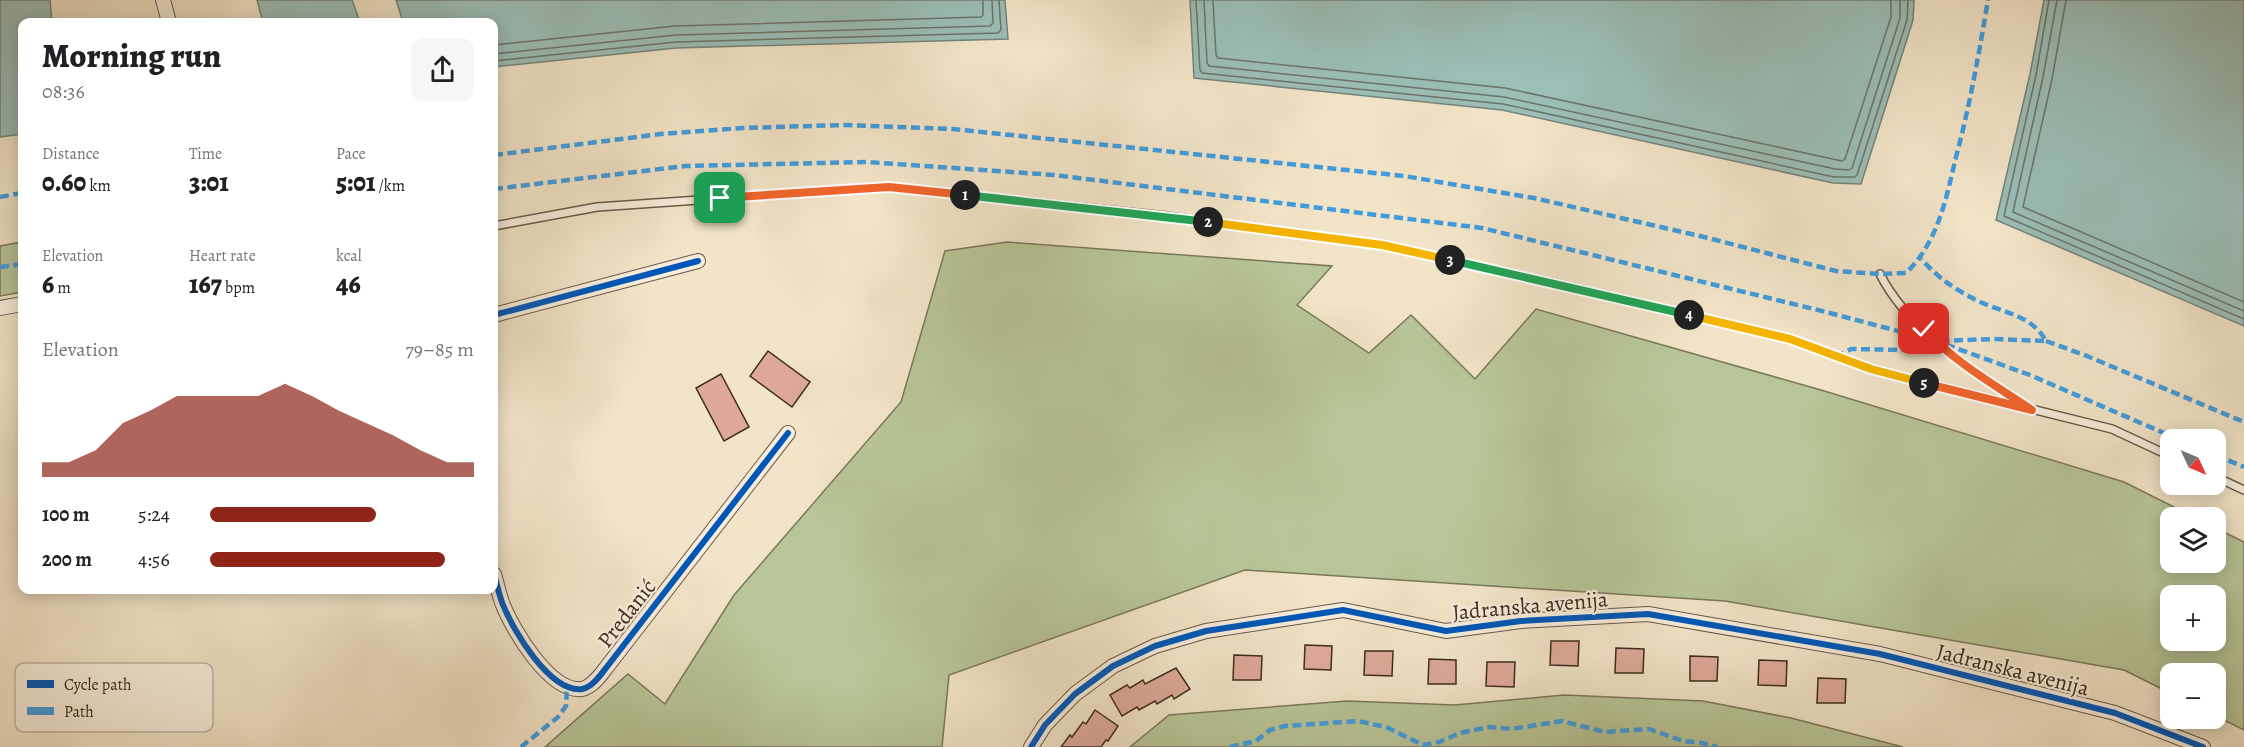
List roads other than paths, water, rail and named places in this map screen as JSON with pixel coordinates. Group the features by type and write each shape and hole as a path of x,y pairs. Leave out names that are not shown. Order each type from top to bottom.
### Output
{"street":[{"path":"163,0 168,18"},
{"path":"498,314 698,261"},
{"path":"0,308 18,305"},
{"name":"Predanić","path":"498,588 503,606 517,634 548,674 567,687 582,689 593,683 606,668 788,433"},
{"name":"Jadranska avenija","path":"1031,747 1045,725 1075,694 1113,666 1155,646 1206,631 1343,610 1446,631 1521,621 1648,614 1880,654 2115,713 2203,747"}],"lane":[{"path":"498,225 597,207 889,187 1166,216 1382,245 1790,339 1871,369 2112,429 2160,451"},
{"path":"1880,274 1890,294 1936,341 1971,369 2032,410"},
{"path":"2226,482 2244,490"}],"water":[{"path":"0,0 50,0 52,18 18,18 18,135 0,137"},
{"path":"257,0 352,0 359,18 262,18"},
{"path":"396,0 1005,0 1008,39 676,48 498,67 498,18 402,18"},
{"path":"1190,0 1914,0 1913,20 1861,184 1833,183 1502,110 1194,78"},
{"path":"2044,0 2244,0 2244,326 1996,220 2030,74"}]}
